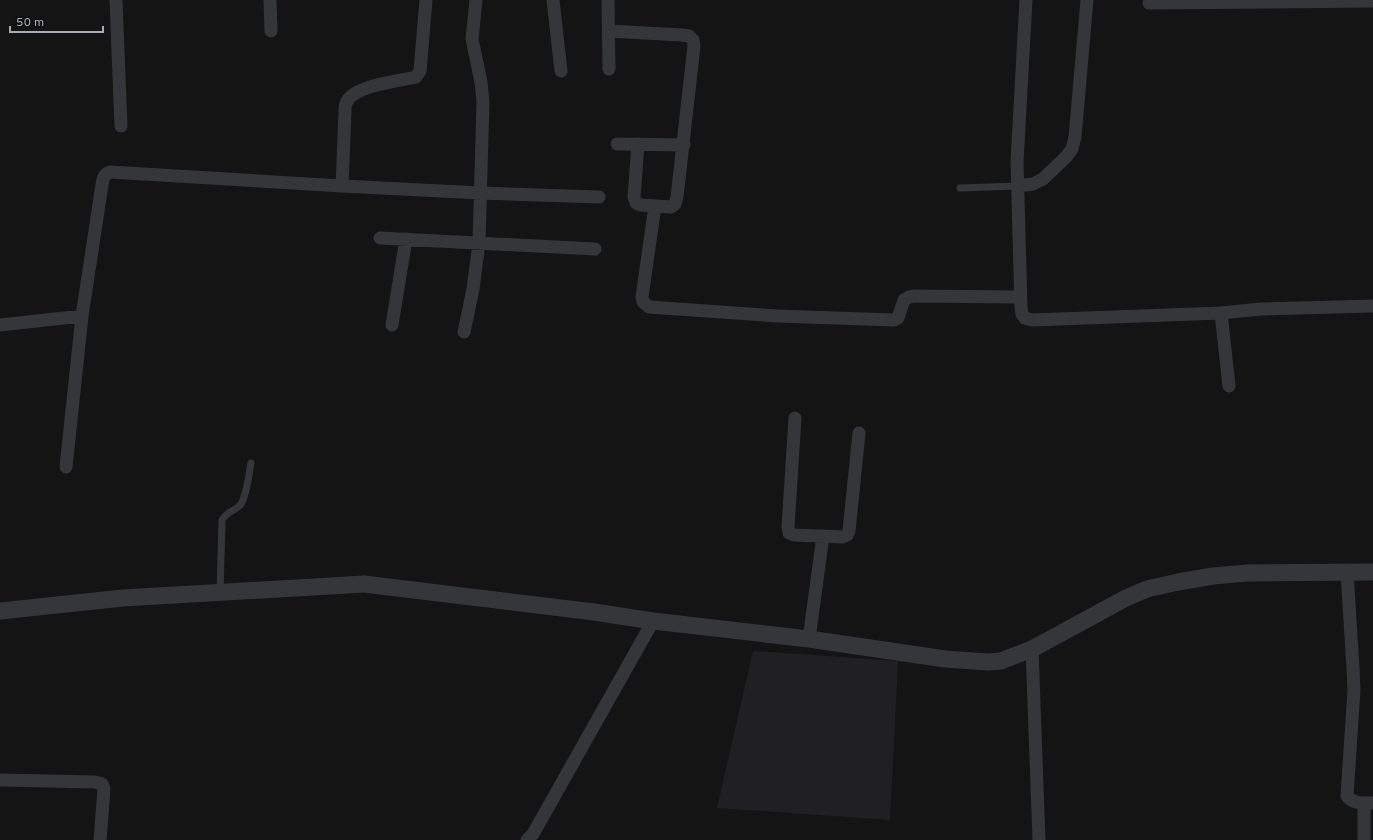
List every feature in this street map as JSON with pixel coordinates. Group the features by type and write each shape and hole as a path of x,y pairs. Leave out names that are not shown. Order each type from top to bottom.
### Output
{"street":[{"path":"116,0 120,126"},
{"path":"270,0 271,31"},
{"path":"342,186 346,102 366,88 416,77 420,71 426,0"},
{"path":"464,332 474,289 480,243 483,102 481,82 472,39 476,0"},
{"path":"553,0 561,71"},
{"path":"608,0 609,69"},
{"path":"1026,0 1017,162 1020,297 1022,314 1026,318 1032,320 1221,313 1261,309 1373,306"},
{"path":"1017,186 1033,184 1043,179 1066,157 1072,149 1075,137 1087,0"},
{"path":"1149,3 1373,1"},
{"path":"609,31 682,35 688,36 693,40 694,46 684,145 677,197 675,204 671,207 640,205 636,203 634,197 638,144"},
{"path":"617,144 684,145"},
{"path":"66,467 82,316 103,178 106,174 110,172 342,186 599,197"},
{"path":"655,206 642,297 643,302 649,307 778,316 894,320 898,318 900,314 904,300 915,296 1020,297"},
{"path":"380,238 595,249"},
{"path":"392,325 406,239"},
{"path":"1221,313 1229,386"},
{"path":"0,325 82,316"},
{"path":"795,418 788,528 789,533 794,535 843,538 847,535 849,530 859,433"},
{"path":"810,639 822,536"},
{"path":"1347,572 1354,690 1347,796 1350,800 1369,803 1364,840"},
{"path":"0,611 123,598 364,584 594,612 653,621 810,639 945,659 988,662 1001,661 1032,649 1126,598 1147,589 1213,576 1247,573 1373,572"},
{"path":"527,840 533,834 653,621"},
{"path":"1032,649 1039,840"},
{"path":"0,780 95,782 102,784 104,789 100,840"}],"lane":[{"path":"960,188 1017,186"},
{"path":"220,593 222,520 225,514 241,505 251,463"}],"shaded area":[{"path":"753,651 898,661 890,820 717,808"}]}
